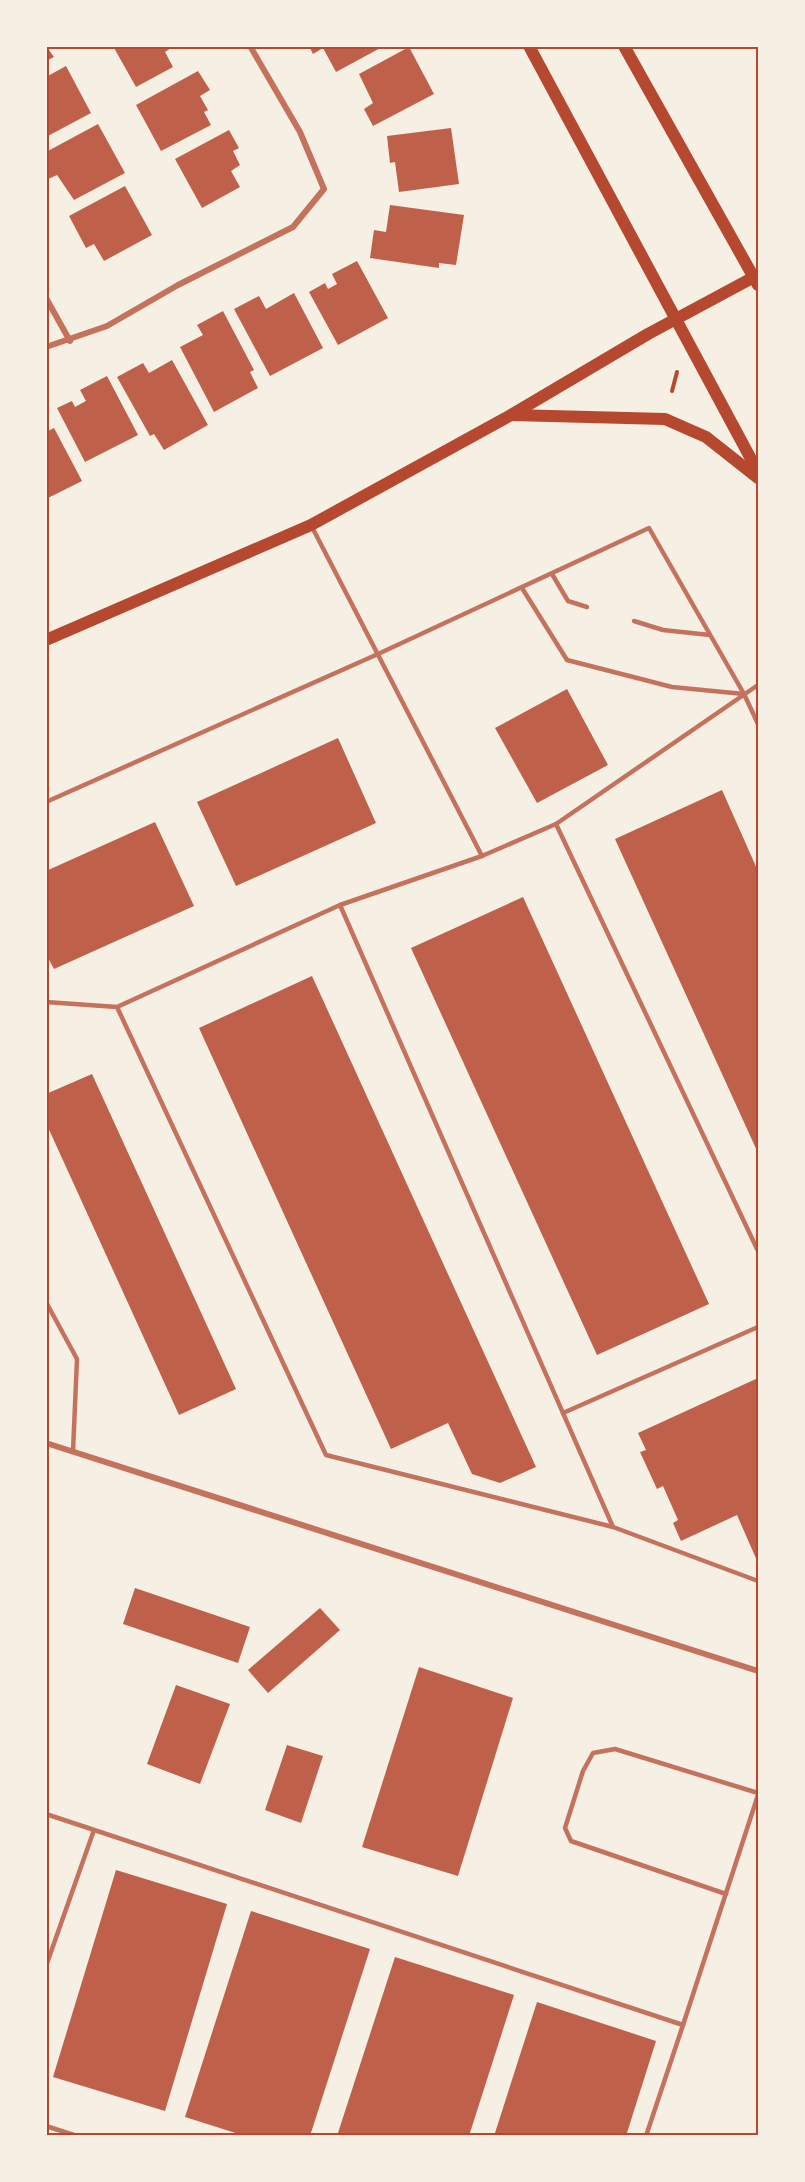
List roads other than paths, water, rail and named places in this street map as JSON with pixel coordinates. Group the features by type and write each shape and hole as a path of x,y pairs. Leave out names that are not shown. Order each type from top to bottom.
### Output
{"main road":[{"path":"529,46 759,472"},
{"path":"46,640 311,525 511,416 675,319 757,279 624,46"},
{"path":"511,416 665,419 706,437 759,478"}],"street":[{"path":"46,348 107,326 178,285 293,227 324,189 300,132 249,46"},
{"path":"46,298 70,341"},
{"path":"46,1443 759,1671"}],"lane":[{"path":"311,525 482,856"},
{"path":"46,802 378,654 649,528 759,724"},
{"path":"552,574 568,601 587,607"},
{"path":"522,588 567,660 672,687 744,694"},
{"path":"634,621 663,630 711,635"},
{"path":"46,1002 117,1007 340,905 482,856 556,824 759,685"},
{"path":"556,824 759,1251"},
{"path":"340,905 613,1527"},
{"path":"117,1007 326,1455 613,1527 759,1581"},
{"path":"46,1302 77,1359 73,1451"},
{"path":"563,1413 759,1327"},
{"path":"646,2136 682,2025 726,1894 759,1794 615,1749 593,1753 583,1771 565,1828 571,1841 726,1894"},
{"path":"46,1814 682,2025"},
{"path":"46,1966 94,1830"},
{"path":"46,2126 77,2136"}]}
